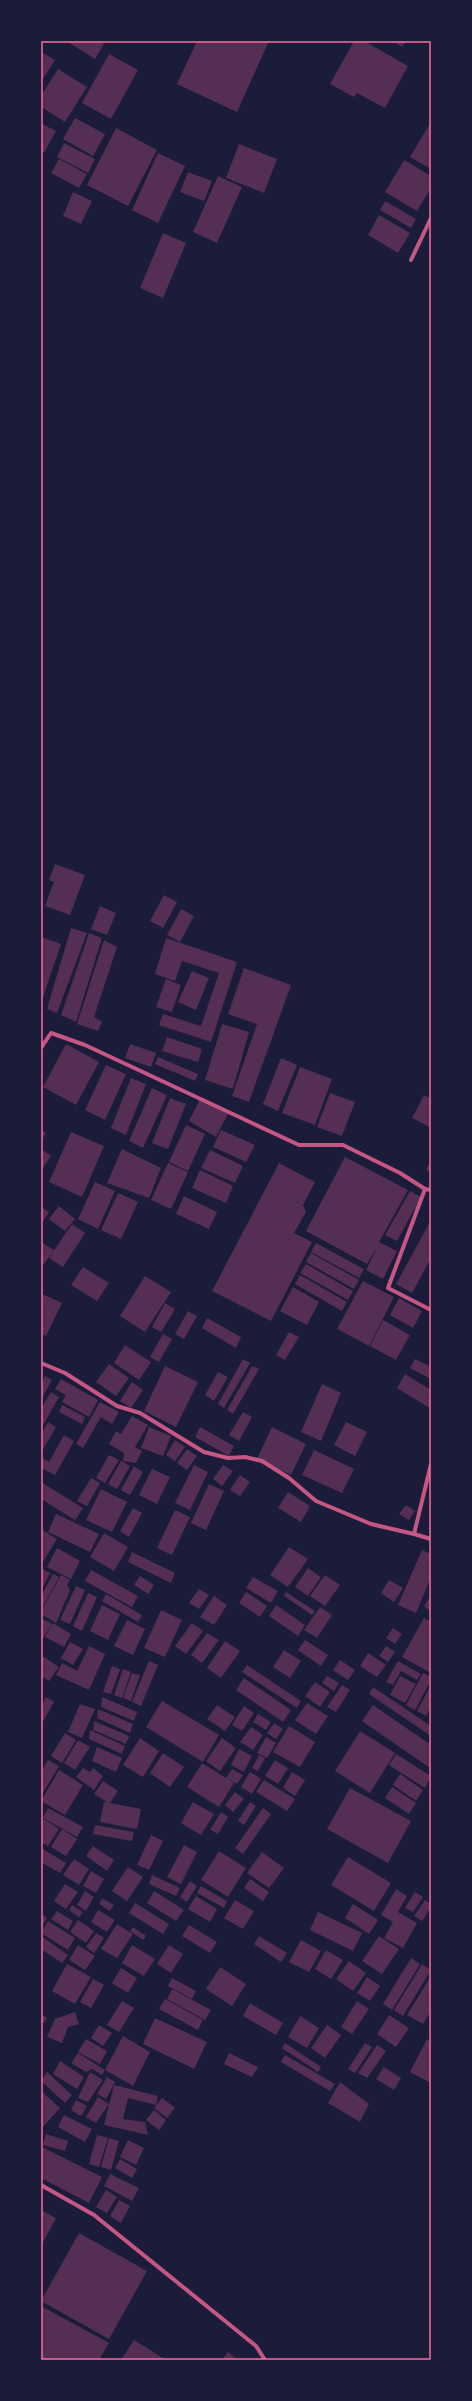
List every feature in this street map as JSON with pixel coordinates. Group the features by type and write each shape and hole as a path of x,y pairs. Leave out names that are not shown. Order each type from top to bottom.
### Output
{"street":[{"path":"411,260 431,218"},
{"path":"41,1048 51,1033 78,1043 299,1145 343,1145 400,1173 425,1189 431,1190"},
{"path":"425,1189 388,1288 431,1310"},
{"path":"41,1363 65,1373 117,1406 140,1413 204,1452 228,1458 244,1457 262,1461 289,1478 316,1501 371,1524 431,1539"},
{"path":"414,1534 431,1464"},
{"path":"41,2185 94,2215 256,2346 265,2360"}],"building":[{"path":"66,41 100,41 104,44 95,59"},
{"path":"197,41 269,41 237,112 177,84"},
{"path":"354,41 364,41 408,66 385,108 357,93 354,97 330,84"},
{"path":"393,41 406,41 402,47"},
{"path":"41,52 55,60 41,82"},
{"path":"109,54 138,70 111,119 82,103"},
{"path":"58,69 87,87 65,122 41,107 41,96"},
{"path":"75,118 105,134 93,156 63,139"},
{"path":"42,124 56,131 44,153 41,151"},
{"path":"429,125 431,126 431,169 410,157"},
{"path":"116,128 157,150 128,206 87,185"},
{"path":"64,143 95,159 88,173 57,157"},
{"path":"239,144 277,159 264,193 226,178"},
{"path":"158,153 185,166 158,223 132,210"},
{"path":"59,159 87,174 79,188 51,173"},
{"path":"404,160 431,176 431,188 417,211 385,192"},
{"path":"188,172 212,181 204,201 180,192"},
{"path":"218,176 242,187 217,243 193,232"},
{"path":"73,192 92,201 81,224 63,216"},
{"path":"385,201 416,219 411,228 380,210"},
{"path":"379,215 410,233 398,253 368,235"},
{"path":"163,233 186,243 163,298 140,288"},
{"path":"55,864 85,875 70,915 45,906 54,882 49,880"},
{"path":"164,895 177,902 163,928 150,921"},
{"path":"100,906 116,913 107,935 91,929"},
{"path":"181,909 194,916 180,942 167,935"},
{"path":"71,928 87,933 57,1013 47,1009"},
{"path":"89,933 102,938 76,1022 61,1015"},
{"path":"41,937 61,944 41,1003"},
{"path":"166,938 237,962 211,1042 159,1025 163,1014 201,1026 219,973 182,961 175,981 155,974"},
{"path":"104,940 117,947 94,1017 102,1022 98,1031 77,1024"},
{"path":"244,968 291,985 249,1102 232,1096 257,1024 228,1014"},
{"path":"192,971 209,978 196,1010 178,1002"},
{"path":"166,979 181,985 172,1012 156,1007"},
{"path":"222,1024 249,1032 233,1089 205,1080"},
{"path":"167,1037 202,1049 198,1062 162,1051"},
{"path":"66,1044 99,1062 76,1105 43,1087"},
{"path":"130,1044 156,1053 151,1067 125,1058"},
{"path":"158,1057 198,1074 195,1081 155,1064"},
{"path":"281,1058 297,1065 278,1111 263,1104"},
{"path":"106,1065 126,1074 105,1120 85,1110"},
{"path":"300,1067 332,1079 315,1125 282,1113"},
{"path":"131,1078 146,1084 126,1135 111,1128"},
{"path":"152,1088 167,1095 143,1148 129,1141"},
{"path":"330,1093 355,1102 342,1136 317,1127"},
{"path":"424,1095 431,1099 431,1128 412,1118"},
{"path":"170,1098 186,1104 168,1149 152,1143"},
{"path":"200,1099 228,1114 216,1137 189,1121"},
{"path":"186,1125 205,1134 188,1171 169,1162"},
{"path":"41,1130 46,1133 41,1141"},
{"path":"221,1130 255,1145 246,1162 213,1147"},
{"path":"71,1132 104,1146 82,1197 49,1182"},
{"path":"41,1149 51,1156 41,1171"},
{"path":"122,1149 161,1168 149,1198 107,1183"},
{"path":"210,1150 243,1166 235,1183 201,1168"},
{"path":"345,1157 408,1190 379,1242 397,1251 383,1279 366,1270 378,1246 367,1264 306,1231"},
{"path":"431,1160 431,1172 426,1170"},
{"path":"168,1163 188,1172 171,1209 151,1200"},
{"path":"279,1163 315,1182 303,1205 306,1212 294,1233 312,1242 271,1321 212,1291"},
{"path":"200,1170 233,1186 226,1203 192,1188"},
{"path":"95,1182 115,1191 98,1229 78,1219"},
{"path":"410,1191 421,1197 397,1241 385,1235"},
{"path":"118,1193 138,1202 121,1239 101,1230"},
{"path":"184,1196 217,1212 209,1229 176,1214"},
{"path":"59,1206 75,1219 65,1231 49,1219"},
{"path":"41,1207 49,1212 41,1224"},
{"path":"431,1220 431,1258 412,1293 396,1284"},
{"path":"72,1224 85,1233 63,1267 49,1258"},
{"path":"41,1242 54,1250 41,1268"},
{"path":"316,1243 364,1269 359,1278 311,1252"},
{"path":"311,1253 359,1280 354,1289 306,1262"},
{"path":"306,1264 353,1291 348,1300 300,1273"},
{"path":"83,1267 109,1283 97,1301 71,1285"},
{"path":"300,1275 347,1302 342,1311 295,1284"},
{"path":"145,1276 171,1292 145,1332 120,1316"},
{"path":"363,1281 394,1297 369,1346 337,1329"},
{"path":"293,1287 319,1302 307,1325 280,1311"},
{"path":"42,1294 62,1303 46,1336 41,1334"},
{"path":"399,1298 422,1311 413,1328 390,1315"},
{"path":"165,1303 175,1309 161,1332 152,1327"},
{"path":"188,1311 197,1316 184,1339 175,1334"},
{"path":"207,1318 241,1337 236,1348 202,1328"},
{"path":"383,1320 410,1335 396,1360 370,1346"},
{"path":"289,1332 299,1337 285,1360 276,1355"},
{"path":"163,1334 172,1339 159,1362 150,1357"},
{"path":"125,1345 151,1362 139,1380 114,1363"},
{"path":"243,1359 250,1363 224,1408 218,1404"},
{"path":"415,1359 431,1367 431,1379 410,1368"},
{"path":"109,1364 129,1378 116,1396 96,1382"},
{"path":"165,1366 198,1382 176,1427 144,1411"},
{"path":"252,1366 259,1369 233,1414 227,1410"},
{"path":"218,1372 228,1377 214,1401 205,1395"},
{"path":"405,1374 431,1390 431,1409 397,1388"},
{"path":"45,1376 52,1380 41,1400 41,1384"},
{"path":"61,1379 98,1400 89,1417 62,1402 66,1395 55,1389"},
{"path":"132,1382 143,1390 131,1408 120,1401"},
{"path":"322,1384 341,1393 321,1441 301,1432"},
{"path":"51,1392 59,1397 41,1429 41,1409"},
{"path":"100,1402 119,1412 112,1424 101,1417 83,1448 76,1444"},
{"path":"62,1405 85,1417 82,1424 59,1412"},
{"path":"243,1412 252,1417 239,1441 229,1435"},
{"path":"132,1416 148,1425 135,1447 142,1451 136,1463 123,1461 124,1453 109,1444 116,1431 121,1434"},
{"path":"48,1422 56,1427 41,1453 41,1435"},
{"path":"346,1422 367,1432 355,1456 334,1445"},
{"path":"149,1427 171,1436 163,1456 141,1448"},
{"path":"200,1427 234,1446 229,1456 195,1437"},
{"path":"272,1427 306,1444 291,1475 257,1459"},
{"path":"64,1435 74,1441 55,1475 41,1468 41,1457 49,1462"},
{"path":"175,1440 185,1447 175,1461 166,1455"},
{"path":"187,1449 197,1456 187,1470 177,1463"},
{"path":"314,1450 354,1469 342,1493 302,1475"},
{"path":"109,1455 119,1460 105,1483 96,1478"},
{"path":"121,1461 130,1466 117,1489 108,1484"},
{"path":"194,1465 208,1472 190,1510 175,1503"},
{"path":"223,1465 233,1471 222,1486 213,1479"},
{"path":"134,1466 143,1472 130,1495 121,1490"},
{"path":"152,1469 170,1477 157,1504 139,1495"},
{"path":"240,1475 250,1482 240,1496 230,1490"},
{"path":"91,1478 100,1483 87,1506 77,1501"},
{"path":"41,1482 83,1508 75,1520 41,1499"},
{"path":"209,1484 224,1491 206,1530 191,1523"},
{"path":"101,1489 127,1502 112,1532 86,1520"},
{"path":"288,1492 310,1506 301,1522 278,1508"},
{"path":"406,1505 415,1511 409,1520 399,1514"},
{"path":"133,1508 142,1513 129,1537 120,1531"},
{"path":"175,1510 190,1517 172,1555 157,1548"},
{"path":"56,1514 99,1534 90,1552 48,1532"},
{"path":"41,1529 57,1539 41,1565"},
{"path":"104,1533 128,1547 114,1571 90,1557"},
{"path":"289,1547 308,1559 288,1587 270,1575"},
{"path":"57,1548 80,1561 71,1579 47,1567"},
{"path":"422,1550 431,1554 431,1577 416,1613 398,1605"},
{"path":"132,1552 175,1573 171,1583 128,1562"},
{"path":"41,1568 50,1573 41,1591"},
{"path":"308,1568 321,1577 308,1596 295,1587"},
{"path":"91,1570 138,1596 132,1607 85,1581"},
{"path":"53,1574 59,1577 41,1610 41,1596"},
{"path":"61,1575 70,1580 67,1585 70,1590 56,1623 41,1614 41,1611"},
{"path":"325,1575 340,1585 325,1606 310,1596"},
{"path":"140,1576 154,1585 148,1594 134,1585"},
{"path":"253,1577 278,1591 271,1603 246,1588"},
{"path":"389,1580 403,1588 394,1602 381,1593"},
{"path":"76,1586 85,1590 70,1624 60,1620"},
{"path":"199,1589 209,1595 199,1609 189,1603"},
{"path":"246,1592 267,1606 260,1617 239,1603"},
{"path":"286,1592 315,1611 312,1615 284,1596"},
{"path":"88,1593 97,1597 82,1631 73,1626"},
{"path":"106,1594 142,1615 138,1622 102,1601"},
{"path":"431,1595 431,1612 424,1606"},
{"path":"214,1596 227,1605 214,1625 200,1617"},
{"path":"102,1605 120,1614 108,1640 90,1631"},
{"path":"276,1605 305,1625 298,1636 269,1616"},
{"path":"320,1607 332,1615 317,1638 304,1630"},
{"path":"161,1610 182,1620 165,1657 144,1648"},
{"path":"41,1618 52,1624 42,1640 41,1639"},
{"path":"424,1618 431,1622 431,1673 402,1657"},
{"path":"127,1620 145,1629 133,1655 114,1646"},
{"path":"53,1623 71,1634 64,1647 45,1637"},
{"path":"192,1623 203,1631 186,1654 175,1646"},
{"path":"393,1628 402,1634 395,1644 386,1638"},
{"path":"207,1633 219,1640 202,1663 191,1655"},
{"path":"305,1640 328,1655 321,1666 298,1650"},
{"path":"225,1641 240,1651 221,1678 207,1668"},
{"path":"70,1642 83,1649 73,1665 61,1658"},
{"path":"89,1646 105,1654 89,1690 56,1675 62,1663 77,1671"},
{"path":"386,1646 395,1652 388,1662 379,1656"},
{"path":"284,1650 301,1661 290,1678 273,1667"},
{"path":"368,1653 386,1665 377,1677 360,1666"},
{"path":"41,1655 59,1667 49,1681 41,1676"},
{"path":"340,1660 355,1670 348,1680 333,1670"},
{"path":"149,1661 158,1665 141,1706 132,1702"},
{"path":"398,1661 421,1674 417,1680 401,1671 393,1685 386,1682"},
{"path":"247,1665 301,1701 297,1708 242,1672"},
{"path":"112,1666 120,1669 111,1694 103,1692"},
{"path":"123,1669 131,1672 122,1698 114,1695"},
{"path":"132,1673 140,1675 131,1701 123,1698"},
{"path":"423,1673 431,1677 431,1680 415,1710 406,1705"},
{"path":"327,1676 339,1683 334,1691 322,1683"},
{"path":"400,1676 416,1684 405,1703 390,1695"},
{"path":"244,1678 291,1710 283,1722 236,1690"},
{"path":"315,1682 330,1692 320,1707 305,1696"},
{"path":"342,1685 350,1690 336,1712 327,1707"},
{"path":"431,1685 431,1706 426,1716 417,1711"},
{"path":"373,1687 431,1726 431,1736 369,1694"},
{"path":"46,1697 54,1702 41,1725 41,1707"},
{"path":"102,1697 137,1712 134,1721 101,1707"},
{"path":"162,1701 219,1735 203,1762 146,1727"},
{"path":"307,1703 328,1716 316,1734 295,1720"},
{"path":"80,1704 95,1709 82,1738 68,1732"},
{"path":"217,1705 235,1717 225,1731 207,1719"},
{"path":"373,1705 431,1745 430,1768 362,1721"},
{"path":"244,1706 254,1713 242,1731 232,1725"},
{"path":"98,1709 133,1724 130,1733 97,1718"},
{"path":"258,1714 271,1722 266,1730 253,1722"},
{"path":"94,1721 129,1736 126,1744 93,1730"},
{"path":"274,1723 283,1729 276,1739 267,1733"},
{"path":"289,1726 315,1742 300,1767 273,1752"},
{"path":"251,1727 263,1735 253,1750 240,1742"},
{"path":"90,1730 125,1746 122,1754 89,1739"},
{"path":"360,1731 395,1753 370,1793 335,1771"},
{"path":"65,1733 76,1740 62,1763 51,1756"},
{"path":"266,1737 276,1743 267,1758 257,1753"},
{"path":"140,1738 159,1751 143,1777 123,1765"},
{"path":"222,1738 236,1748 220,1771 206,1761"},
{"path":"78,1740 90,1747 75,1770 64,1763"},
{"path":"97,1747 122,1758 116,1772 92,1761"},
{"path":"239,1749 252,1756 244,1772 231,1765"},
{"path":"163,1753 184,1767 170,1787 150,1773"},
{"path":"396,1754 431,1776 425,1788 389,1765"},
{"path":"259,1755 265,1758 258,1771 252,1768"},
{"path":"48,1760 59,1766 41,1796 41,1772"},
{"path":"275,1760 288,1768 278,1784 265,1776"},
{"path":"202,1763 234,1783 219,1807 187,1787"},
{"path":"83,1768 90,1772 93,1768 103,1776 94,1790 76,1777"},
{"path":"232,1769 243,1775 237,1784 226,1778"},
{"path":"59,1770 83,1785 65,1815 41,1801"},
{"path":"250,1772 261,1779 252,1794 241,1787"},
{"path":"292,1772 305,1780 295,1796 283,1788"},
{"path":"400,1774 423,1790 416,1801 393,1785"},
{"path":"264,1780 295,1799 287,1811 256,1792"},
{"path":"103,1781 118,1791 110,1803 141,1809 137,1829 100,1822 104,1802 107,1802 94,1794"},
{"path":"392,1787 416,1803 409,1814 385,1798"},
{"path":"350,1788 411,1821 388,1863 327,1829"},
{"path":"235,1792 244,1799 233,1812 225,1805"},
{"path":"193,1802 214,1814 201,1835 181,1823"},
{"path":"250,1802 256,1806 244,1825 238,1821"},
{"path":"48,1808 83,1827 77,1837 43,1818"},
{"path":"263,1808 271,1814 243,1854 235,1848"},
{"path":"221,1812 228,1817 218,1834 210,1830"},
{"path":"44,1819 59,1829 48,1846 41,1842 41,1824"},
{"path":"95,1825 134,1832 132,1841 93,1834"},
{"path":"62,1829 77,1839 66,1856 51,1847"},
{"path":"151,1835 163,1841 149,1870 137,1865"},
{"path":"184,1845 197,1852 181,1884 167,1877"},
{"path":"93,1846 114,1860 107,1871 86,1856"},
{"path":"41,1848 66,1863 60,1873 41,1862"},
{"path":"219,1851 246,1868 228,1897 201,1880"},
{"path":"262,1852 284,1868 269,1888 247,1873"},
{"path":"348,1857 391,1883 374,1911 331,1885"},
{"path":"74,1859 89,1869 79,1885 63,1875"},
{"path":"128,1867 143,1877 127,1901 112,1891"},
{"path":"91,1871 104,1879 96,1893 83,1886"},
{"path":"152,1875 180,1888 176,1896 149,1884"},
{"path":"250,1879 269,1892 263,1901 244,1888"},
{"path":"190,1881 197,1886 187,1902 180,1897"},
{"path":"65,1884 78,1892 66,1909 54,1901"},
{"path":"201,1886 227,1901 224,1908 197,1893"},
{"path":"396,1889 407,1896 398,1912 417,1923 403,1948 384,1938 393,1922 381,1915"},
{"path":"85,1891 94,1897 86,1911 77,1905"},
{"path":"154,1891 184,1910 176,1921 147,1903"},
{"path":"415,1892 423,1897 413,1912 405,1908"},
{"path":"196,1896 217,1909 210,1922 188,1909"},
{"path":"102,1898 114,1905 110,1911 99,1904"},
{"path":"235,1900 254,1911 243,1929 224,1918"},
{"path":"425,1900 431,1904 431,1907 422,1921 414,1916"},
{"path":"135,1903 169,1924 163,1934 129,1913"},
{"path":"353,1904 378,1920 369,1934 345,1918"},
{"path":"72,1905 83,1912 79,1917 69,1910"},
{"path":"98,1910 115,1920 107,1932 91,1922"},
{"path":"57,1911 73,1921 68,1930 51,1919"},
{"path":"318,1912 362,1933 353,1951 310,1930"},
{"path":"41,1914 47,1918 41,1929"},
{"path":"78,1920 94,1931 86,1943 70,1932"},
{"path":"48,1921 75,1938 68,1950 41,1933"},
{"path":"117,1924 133,1934 117,1958 101,1949"},
{"path":"189,1925 217,1942 210,1953 182,1936"},
{"path":"133,1927 146,1936 143,1940 130,1931"},
{"path":"96,1933 104,1938 94,1953 86,1947"},
{"path":"41,1936 68,1955 62,1963 41,1949"},
{"path":"259,1936 287,1953 281,1962 254,1944"},
{"path":"379,1936 399,1949 382,1974 362,1961"},
{"path":"301,1940 321,1951 309,1972 289,1962"},
{"path":"78,1945 95,1956 85,1970 69,1960"},
{"path":"132,1945 155,1959 144,1976 122,1963"},
{"path":"169,1945 183,1954 171,1973 157,1964"},
{"path":"326,1950 343,1960 331,1979 315,1969"},
{"path":"411,1958 420,1964 392,2010 383,2004"},
{"path":"349,1961 366,1973 353,1991 336,1979"},
{"path":"67,1964 91,1977 75,2004 52,1991"},
{"path":"422,1964 431,1970 403,2016 394,2010"},
{"path":"220,1967 246,1984 232,2006 206,1989"},
{"path":"121,1968 137,1978 128,1993 112,1983"},
{"path":"431,1976 431,2011 423,2024 407,2015"},
{"path":"367,1977 380,1986 370,2001 357,1993"},
{"path":"172,1978 196,1991 192,1999 168,1986"},
{"path":"93,1979 104,1985 91,2008 80,2002"},
{"path":"172,1989 211,2010 205,2020 167,1999"},
{"path":"165,1999 203,2020 198,2030 159,2009"},
{"path":"122,2001 134,2008 119,2032 107,2025"},
{"path":"357,2001 369,2009 352,2034 341,2027"},
{"path":"250,2003 283,2023 276,2035 243,2016"},
{"path":"75,2012 79,2024 68,2027 62,2043 47,2037 55,2019"},
{"path":"41,2014 47,2018 44,2023 41,2021"},
{"path":"389,2015 409,2028 396,2047 377,2034"},
{"path":"300,2016 319,2028 307,2048 288,2037"},
{"path":"155,2018 207,2042 194,2069 143,2044"},
{"path":"99,2025 112,2033 103,2046 91,2038"},
{"path":"327,2025 341,2035 325,2058 311,2048"},
{"path":"123,2036 150,2052 133,2086 105,2070"},
{"path":"86,2039 107,2051 100,2064 78,2052"},
{"path":"427,2039 431,2042 431,2083 410,2072"},
{"path":"285,2043 321,2067 318,2072 282,2048"},
{"path":"365,2043 372,2047 355,2073 348,2069"},
{"path":"377,2045 386,2051 367,2078 358,2073"},
{"path":"78,2053 105,2070 102,2075 92,2069 86,2072 71,2063"},
{"path":"229,2053 258,2067 252,2077 224,2064"},
{"path":"285,2055 335,2084 330,2091 281,2062"},
{"path":"60,2061 84,2077 77,2089 53,2074"},
{"path":"384,2067 401,2078 394,2090 376,2079"},
{"path":"47,2072 72,2095 65,2103 41,2081"},
{"path":"90,2072 103,2080 88,2102 78,2098"},
{"path":"107,2077 115,2082 106,2099 97,2094"},
{"path":"340,2082 369,2104 360,2122 328,2103"},
{"path":"114,2085 158,2096 156,2105 128,2098 123,2119 145,2122 148,2135 104,2125"},
{"path":"41,2091 60,2108 41,2129"},
{"path":"98,2097 109,2104 96,2123 86,2117"},
{"path":"162,2098 175,2108 167,2118 154,2108"},
{"path":"76,2100 87,2106 81,2116 71,2110"},
{"path":"154,2110 166,2120 159,2130 146,2120"},
{"path":"64,2115 92,2129 85,2142 58,2127"},
{"path":"46,2134 68,2141 65,2151 43,2145"},
{"path":"97,2135 108,2138 99,2167 89,2164"},
{"path":"109,2138 119,2141 111,2170 101,2167"},
{"path":"128,2140 144,2148 136,2165 120,2157"},
{"path":"42,2147 102,2177 89,2203 41,2178"},
{"path":"120,2159 137,2169 132,2178 115,2168"},
{"path":"110,2174 139,2188 132,2201 104,2186"},
{"path":"106,2190 117,2197 107,2213 96,2207"},
{"path":"119,2200 130,2206 121,2223 110,2216"},
{"path":"43,2211 56,2218 41,2246 41,2214"},
{"path":"79,2233 147,2271 109,2339 41,2301"},
{"path":"41,2306 109,2343 99,2360 41,2360"},
{"path":"134,2340 166,2360 121,2360"},
{"path":"228,2352 238,2360 222,2360"}]}
